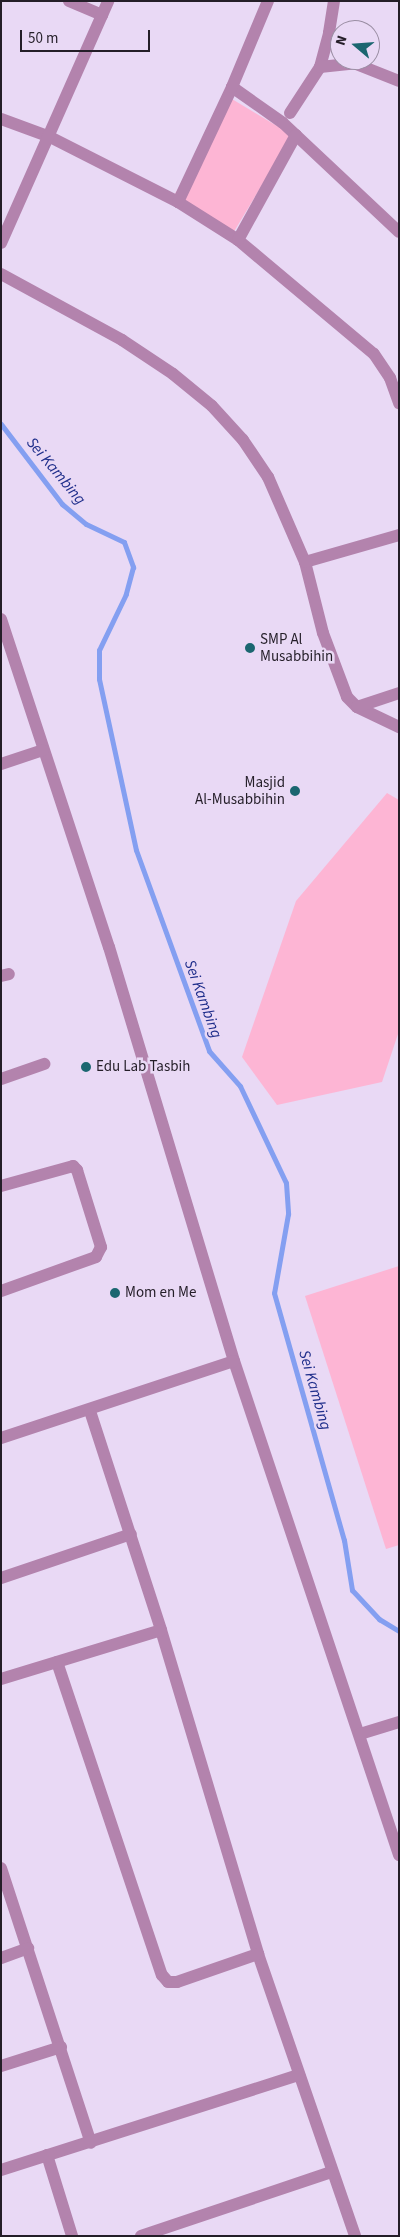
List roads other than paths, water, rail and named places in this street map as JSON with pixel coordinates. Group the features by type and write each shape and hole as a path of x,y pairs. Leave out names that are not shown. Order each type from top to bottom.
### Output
{"street":[{"path":"69,1 102,15"},
{"path":"1,243 50,137 108,1"},
{"path":"178,202 232,87 268,1"},
{"path":"290,113 320,66 329,33 334,1"},
{"path":"320,66 330,65"},
{"path":"370,70 399,81"},
{"path":"232,87 296,135 399,232"},
{"path":"1,118 50,137 178,202 238,240 374,354 390,378 399,403"},
{"path":"238,240 296,135"},
{"path":"1,274 122,340 173,374 212,406 243,440 268,478 305,562 323,633 347,697 357,707 399,727"},
{"path":"305,562 399,535"},
{"path":"1,619 109,947 234,1361 399,1855"},
{"path":"357,707 399,693"},
{"path":"1,764 43,750"},
{"path":"1,1079 44,1064"},
{"path":"1,1186 73,1166 77,1170 101,1247 96,1257 1,1291"},
{"path":"1,1437 90,1411 234,1361"},
{"path":"90,1411 161,1630 258,1954 331,2172 355,2236"},
{"path":"1,1578 131,1534"},
{"path":"1,1679 161,1630"},
{"path":"57,1662 162,1975 168,1982 177,1982 258,1954"},
{"path":"360,1734 399,1722"},
{"path":"1,1868 91,2142"},
{"path":"1,1958 28,1948"},
{"path":"1,2066 61,2047"},
{"path":"1,2170 299,2075"},
{"path":"47,2155 72,2236"},
{"path":"141,2236 331,2172"}],"waterway":[{"name":"Sei Kambing","path":"1,424 62,504 86,524 124,542 133,567 126,594 99,650 99,679 136,850 209,1051 240,1086 286,1183 288,1214 274,1293 344,1540 352,1590 379,1619 399,1631"}],"place":[{"name":"SMP Al Musabbihin","path":"250,648"},
{"name":"Masjid Al-Musabbihin","path":"295,791"},
{"name":"Edu Lab Tasbih","path":"86,1067"},
{"name":"Mom en Me","path":"115,1293"}]}
